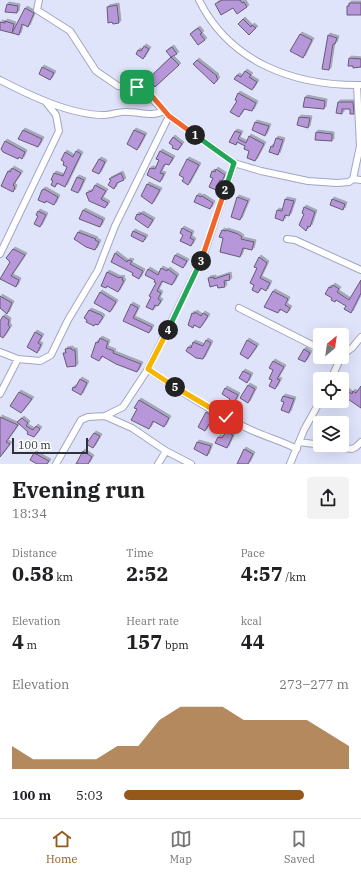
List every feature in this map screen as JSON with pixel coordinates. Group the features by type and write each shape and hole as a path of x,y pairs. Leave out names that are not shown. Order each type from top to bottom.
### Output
{"street":[{"path":"39,0 37,10 70,32 96,71 118,86 142,89 152,96 169,116 234,163 261,171 308,181 337,183 349,182 353,179 361,180"},
{"path":"199,0 215,27 229,42 257,62 270,69 309,81 344,86 359,85 360,146 353,179"},
{"path":"0,80 46,101 68,108 103,115 126,112 159,114 164,111"},
{"path":"0,254 58,130 56,115 46,101"},
{"path":"0,352 18,359 40,361 52,355 68,320 98,270 115,226 169,116"},
{"path":"56,464 81,420 88,417 105,416 123,406 129,400 148,369 203,257 234,163"},
{"path":"286,240 295,240 361,270"},
{"path":"238,308 313,346"},
{"path":"349,348 361,337"},
{"path":"0,394 18,359"},
{"path":"148,369 205,406 250,430 282,441 298,445 352,449 361,442"},
{"path":"290,464 316,408"},
{"path":"105,416 138,432 166,451 191,464"},
{"path":"158,464 166,451"}],"building":[{"path":"222,0 240,0 242,3 244,2 247,7 237,14 233,8 221,15 215,4"},
{"path":"349,3 361,3 361,15 347,15 347,6 349,6"},
{"path":"7,4 18,6 17,13 5,12"},
{"path":"117,5 119,23 108,23 107,7"},
{"path":"25,8 34,13 28,27 22,24 19,35 12,33"},
{"path":"243,19 251,27 252,25 256,28 249,35 238,24"},
{"path":"5,21 14,24 12,33 0,30 0,22 5,23"},
{"path":"198,28 202,33 200,34 205,40 198,45 190,34"},
{"path":"300,34 312,40 303,58 290,51"},
{"path":"328,35 337,38 335,44 333,44 329,70 322,69"},
{"path":"144,46 149,49 143,59 136,54 138,50 141,51"},
{"path":"172,47 177,54 171,57 166,51"},
{"path":"171,57 179,65 155,87 149,78"},
{"path":"349,58 361,59 361,67 353,68 353,66 348,66"},
{"path":"197,60 217,76 216,77 218,79 214,84 193,64"},
{"path":"42,67 54,73 50,80 39,74"},
{"path":"245,71 251,75 249,77 257,82 252,90 234,79 237,75 241,77"},
{"path":"238,93 256,103 252,111 244,109 239,117 230,112 237,101 235,100"},
{"path":"305,97 325,101 324,109 303,107"},
{"path":"338,102 353,102 354,114 350,114 350,109 342,109 342,114 336,113"},
{"path":"299,117 310,118 308,128 297,125"},
{"path":"255,122 269,126 265,136 252,130"},
{"path":"23,130 42,139 38,147 18,139"},
{"path":"134,130 145,135 137,150 127,144"},
{"path":"235,131 241,133 238,139 246,143 249,136 264,144 255,161 247,158 249,151 244,149 245,146 237,142 236,145 229,142"},
{"path":"316,132 332,134 332,141 315,140"},
{"path":"173,137 182,144 178,150 172,148 173,146 169,143"},
{"path":"276,138 283,140 278,155 269,152 271,146 273,147"},
{"path":"5,141 25,152 22,159 19,157 18,159 3,152 1,149"},
{"path":"76,151 81,154 65,187 57,183 55,187 51,185 53,181 51,180 54,173 63,176 67,167 63,165 64,162 61,160 65,152 73,157"},
{"path":"160,151 173,158 169,165 164,165 160,173 164,174 160,182 147,175 150,168 155,169 159,160 156,159"},
{"path":"99,159 105,162 99,174 92,171"},
{"path":"187,159 199,165 188,185 182,181 184,178 179,175"},
{"path":"12,168 21,173 13,185 15,187 13,192 1,186 8,171 10,172"},
{"path":"216,169 225,175 222,181 220,180 216,190 209,187 213,178 210,177 212,171 215,172"},
{"path":"121,173 124,180 117,183 114,189 108,185 111,180 109,179"},
{"path":"77,177 84,180 78,193 71,190"},
{"path":"147,184 160,190 152,204 141,196"},
{"path":"95,185 106,191 101,199 108,203 105,208 89,201 86,193 92,191"},
{"path":"44,189 58,197 54,205 46,201 45,203 38,200 42,190"},
{"path":"197,195 202,196 213,203 210,209 194,202"},
{"path":"237,197 248,201 240,220 231,217"},
{"path":"285,199 294,201 289,216 285,215 283,221 275,218 277,210 282,211"},
{"path":"332,199 345,204 343,210 330,205"},
{"path":"304,207 315,212 310,227 308,226 306,231 299,225 304,214 302,213"},
{"path":"83,210 103,220 100,227 79,219"},
{"path":"38,211 46,215 40,227 34,224 38,216 36,215"},
{"path":"141,213 153,220 148,228 135,219 137,214 140,215"},
{"path":"182,228 192,233 190,238 194,240 191,246 180,241 183,235 180,233"},
{"path":"222,230 238,234 242,237 241,239 254,242 252,250 243,248 240,257 220,252 223,238 219,237"},
{"path":"133,231 146,237 143,242 131,236"},
{"path":"78,232 96,239 95,240 99,242 95,250 86,247 74,239"},
{"path":"13,249 25,255 11,276 19,280 16,287 0,279 10,262 6,258"},
{"path":"115,253 127,262 128,260 132,261 130,264 143,271 139,279 132,275 133,273 111,262"},
{"path":"175,255 187,261 183,268 172,262"},
{"path":"259,257 267,263 260,278 270,283 266,291 261,288 258,293 252,290 254,285 250,283 257,268 254,267"},
{"path":"161,268 167,271 168,269 177,276 172,285 162,281 157,291 161,293 158,299 161,301 158,306 155,305 153,310 146,307 151,297 149,296 156,283 154,282 155,280 145,275 148,269 158,275"},
{"path":"107,272 119,278 123,278 122,280 124,281 118,292 107,286 106,288 101,286"},
{"path":"229,274 230,280 224,281 225,287 218,288 217,285 210,287 208,278 214,277 214,279"},
{"path":"361,280 361,293 351,313 344,309 346,306 336,300 335,302 331,300 332,298 325,294 329,287 331,288 333,285 339,289 337,292 349,300"},
{"path":"273,291 288,299 285,305 290,308 287,313 280,309 278,313 264,307"},
{"path":"100,292 116,302 110,312 94,303"},
{"path":"0,296 12,303 7,314 0,308"},
{"path":"131,304 138,308 133,318 152,327 149,333 123,321"},
{"path":"89,310 103,317 98,325 95,324 94,326 86,322 87,320 84,318"},
{"path":"195,312 201,316 203,313 208,316 200,328 194,325 193,328 188,325 192,313 194,314"},
{"path":"3,316 9,320 8,325 10,327 3,338 0,336 0,321"},
{"path":"35,332 42,336 38,343 41,345 37,353 27,347"},
{"path":"100,338 108,342 106,348 114,351 113,353 141,364 137,372 116,364 102,356 99,361 91,357 96,342 98,343"},
{"path":"206,340 211,343 203,359 196,358 186,351 188,347 191,348 193,342 203,346"},
{"path":"247,340 257,346 248,359 240,354"},
{"path":"71,348 72,350 75,350 76,366 67,367 63,353 66,353 65,349"},
{"path":"304,349 310,353 305,362 298,359"},
{"path":"273,361 284,367 277,379 280,380 275,389 269,386 272,380 269,379 273,370 269,368"},
{"path":"243,371 251,375 247,383 239,378"},
{"path":"80,379 87,383 81,395 72,390 73,387 75,388"},
{"path":"248,385 255,389 248,403 240,398"},
{"path":"361,386 361,408 349,400 349,392 352,394 353,391 356,393"},
{"path":"225,388 238,395 233,405 228,402 230,399 222,394"},
{"path":"19,392 32,399 21,413 10,406"},
{"path":"283,396 294,399 289,413 281,410 284,402 281,401"},
{"path":"139,400 169,418 164,427 153,421 149,429 131,420 137,409 134,408"},
{"path":"206,412 213,417 205,431 198,427"},
{"path":"0,417 18,425 6,442 10,444 0,457"},
{"path":"22,418 28,423 26,426 33,430 36,426 40,429 34,437 27,434 28,432 17,422"},
{"path":"226,432 233,435 227,448 215,443 218,437 222,438"},
{"path":"94,433 100,436 93,448 86,444"},
{"path":"197,442 211,446 207,456 194,449"},
{"path":"244,449 253,454 248,464 237,464"},
{"path":"83,451 92,457 88,464 76,464"},
{"path":"34,453 49,461 47,464 37,464 30,460"}],"route":[{"path":"137,87 152,96 169,116 234,163 203,257 148,369 195,400 226,417"}]}
